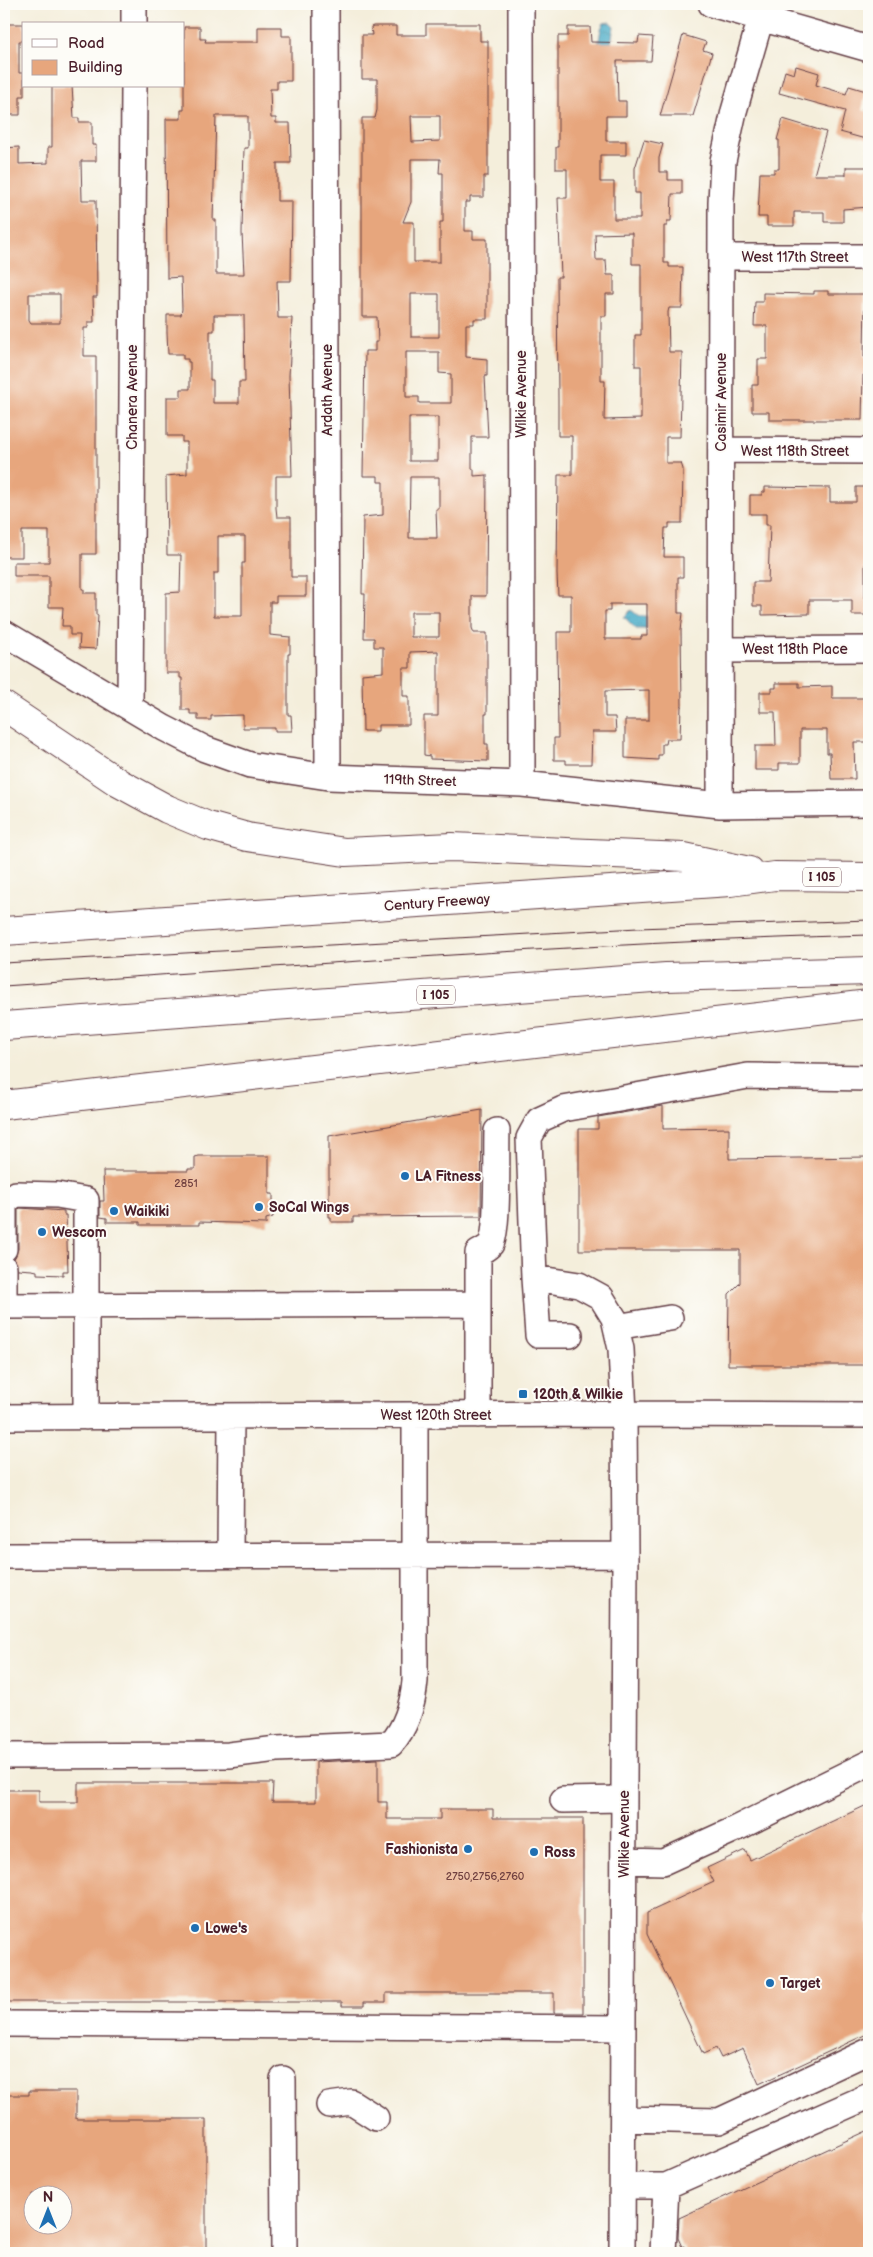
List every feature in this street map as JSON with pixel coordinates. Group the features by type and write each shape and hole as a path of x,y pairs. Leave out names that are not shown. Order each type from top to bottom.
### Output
{"highway":[{"path":"4,706 119,783 208,826 247,837 345,852 452,847 684,857 775,876"},
{"name":"Century Freeway","path":"4,930 453,902 730,882 775,876 869,877"},
{"name":"I 105","path":"4,1026 666,977 869,971"},
{"path":"4,1105 869,1004"}],"street":[{"path":"134,4 134,22"},
{"name":"Ardath Avenue","path":"326,4 328,777"},
{"name":"Wilkie Avenue","path":"521,4 522,784"},
{"path":"711,4 763,11 869,49"},
{"name":"Casimir Avenue","path":"720,805 721,257 723,161 734,111 763,11"},
{"name":"Chanera Avenue","path":"130,707 134,88"},
{"name":"West 117th Street","path":"721,257 869,257"},
{"name":"West 118th Street","path":"721,450 869,451"},
{"name":"119th Street","path":"4,633 205,749 250,764 328,777 522,784 720,805 869,803"},
{"name":"West 118th Place","path":"721,650 869,649"},
{"path":"570,1336 538,1336 529,1138 539,1120 563,1109 748,1076 869,1078"},
{"path":"478,1415 478,1253 492,1242 495,1225 497,1131"},
{"path":"4,1249 4,1202 16,1194 57,1195 86,1200 86,1417"},
{"path":"4,1268 4,1306 478,1304"},
{"name":"Wilkie Avenue","path":"534,1278 578,1285 601,1297 614,1318 621,1350 624,1414 625,1555 622,2253"},
{"path":"616,1326 670,1318"},
{"name":"West 120th Street","path":"4,1417 624,1414 869,1415"},
{"path":"4,1756 229,1755 277,1749 391,1744 399,1735 407,1718 414,1692 415,1415"},
{"path":"230,1416 230,1555"},
{"path":"4,1556 625,1555"},
{"path":"624,1861 663,1862 731,1831 869,1763"},
{"path":"563,1800 624,1799"},
{"path":"4,2024 623,2028"},
{"path":"623,2119 719,2121 869,2051"},
{"path":"283,2079 284,2253"},
{"path":"623,2186 666,2186 869,2096"},
{"path":"330,2105 351,2102 376,2118"},
{"path":"664,2253 666,2186"}],"water":[{"path":"610,22 614,26 611,43 598,43 602,26 604,23"},
{"path":"631,610 639,616 646,616 646,629 636,629 624,617"}],"building":[{"path":"4,24 22,24 22,41 19,41 19,73 22,73 24,96 20,96 20,115 4,115"},
{"path":"426,24 480,24 480,41 488,41 488,176 484,176 484,197 470,197 470,202 465,202 465,231 473,231 473,239 487,239 487,319 474,319 474,324 466,324 466,357 487,359 487,376 485,376 488,437 472,437 472,469 474,469 474,476 487,475 486,596 472,596 472,628 474,633 487,633 485,744 488,744 488,761 430,759 430,756 424,755 424,716 438,716 438,651 410,652 410,668 403,668 403,696 409,696 409,725 378,725 378,731 363,731 362,674 383,672 383,647 374,647 374,638 364,638 365,594 362,594 363,517 383,515 383,482 378,482 378,476 363,476 365,351 375,351 375,342 378,342 377,317 362,317 362,118 375,118 377,110 377,79 362,79 362,35 372,35 371,27 373,26 396,26 396,35 426,35","holes":["411,116 440,116 440,141 412,142","411,159 440,159 439,173 443,173 443,222 440,222 440,262 414,262 414,222 403,222 411,202","411,294 439,294 439,337 411,337","406,352 439,352 439,373 451,374 451,403 419,403 419,397 406,397","409,417 438,417 438,461 409,461","410,477 439,477 439,509 436,509 437,538 409,538","411,612 439,612 439,637 411,637"]},
{"path":"185,27 200,27 200,39 206,39 205,42 258,42 258,27 282,27 282,36 291,36 291,81 277,81 277,89 270,89 271,118 276,118 276,123 290,123 291,163 277,163 277,201 292,201 291,281 277,281 278,318 292,318 289,376 292,476 276,476 276,508 277,517 291,517 291,577 306,577 306,596 276,596 276,602 270,602 270,635 290,637 290,654 288,654 288,715 291,715 292,731 275,731 275,728 243,728 243,715 211,716 211,720 198,720 198,714 190,714 190,710 182,710 182,678 180,678 180,673 166,673 166,593 180,592 181,555 167,555 166,476 187,474 187,442 182,442 182,436 167,436 167,397 181,397 181,389 190,389 190,362 188,362 188,359 183,359 183,354 168,354 167,332 167,315 181,315 182,309 181,277 167,278 166,119 181,119 181,110 184,110","holes":["216,116 248,116 248,148 244,148 243,184 242,233 244,274 216,274 216,220 213,220","214,315 244,315 245,382 239,382 239,403 213,403 213,380 210,380 210,331 214,331","218,536 245,536 245,563 242,563 242,616 214,616 214,573 218,573"]},
{"path":"568,27 590,27 591,42 638,43 639,36 653,37 651,61 617,61 618,101 626,101 626,116 606,116 606,141 626,141 626,155 600,155 600,182 614,182 614,219 640,219 640,193 635,193 635,168 644,140 663,144 659,158 659,172 668,172 668,180 682,180 682,194 672,194 671,221 667,221 667,226 664,226 664,263 669,263 669,267 683,267 682,308 669,308 668,312 669,352 682,352 680,437 666,437 666,463 681,463 683,469 682,523 669,523 669,528 665,528 664,557 683,557 683,577 678,577 678,613 683,613 681,630 682,706 680,739 667,739 666,744 662,744 662,755 658,755 658,760 625,758 625,720 649,720 649,690 605,691 605,717 615,717 616,732 592,732 591,764 566,764 566,760 554,760 554,738 558,738 557,632 571,632 571,595 558,595 557,574 558,475 572,475 572,436 558,436 557,277 561,277 558,198 567,198 567,169 556,169 556,147 558,147 558,36 568,36","holes":["632,233 632,264 641,264 641,335 635,335 635,366 641,366 641,419 604,420 605,381 601,381 601,316 606,316 606,294 614,294 614,275 607,275 606,260 596,260 595,234","610,604 647,604 647,636 641,636 641,639 605,639 605,611 610,611"]},
{"path":"683,35 706,42 703,50 712,53 693,116 660,116"},
{"path":"796,66 819,73 816,85 846,94 849,86 866,91 862,110 869,112 869,140 840,132 845,111 779,93 785,71 794,74"},
{"path":"52,88 72,88 74,118 79,118 79,122 92,122 92,145 96,145 96,161 81,161 82,200 96,200 97,297 93,297 94,322 88,322 88,328 84,328 84,356 96,356 96,554 82,554 82,589 84,589 84,593 96,593 96,615 98,615 96,649 79,648 80,635 70,635 70,626 62,626 63,607 49,607 49,576 14,576 14,562 49,562 49,531 22,531 22,557 4,557 4,148 19,147 19,164 48,163 48,147 52,147","holes":["29,294 60,294 60,323 31,323 29,320"]},
{"path":"783,119 826,132 814,175 846,175 846,167 869,167 869,207 843,209 843,222 824,222 824,212 794,212 794,226 767,226 767,217 758,217 760,173 774,173 774,169 779,169 779,140 777,140"},
{"path":"814,291 828,291 828,294 865,294 864,357 869,357 869,375 863,375 862,420 769,420 769,412 752,412 752,385 758,385 758,359 767,359 767,326 754,326 755,302 763,302 763,293 814,294"},
{"path":"765,487 830,488 830,502 856,502 856,487 869,487 869,564 865,564 865,598 868,598 868,615 852,615 852,600 809,600 809,614 762,615 762,606 753,606 753,582 768,582 770,525 766,525 766,514 750,514 750,495 762,495 762,492 765,492"},
{"path":"776,683 799,683 799,687 832,686 832,698 869,698 869,742 854,742 855,779 831,779 830,753 827,753 827,730 800,730 800,763 779,763 779,770 755,770 755,746 776,746 775,712 760,712 760,692 772,692 772,688 776,688"},
{"path":"663,1106 663,1129 729,1128 729,1159 868,1157 869,1365 728,1365 729,1294 740,1283 740,1250 579,1250 579,1129 598,1129 598,1117"},
{"name":"LA Fitness","path":"482,1110 481,1216 353,1217 353,1222 331,1222 331,1217 329,1217 329,1136"},
{"path":"269,1156 269,1194 273,1194 273,1217 266,1219 266,1224 199,1222 199,1225 140,1225 140,1222 107,1222 107,1218 100,1217 100,1201 104,1201 103,1171 188,1171 188,1169 195,1169 195,1157"},
{"name":"Wescom","path":"20,1208 64,1211 64,1215 66,1215 68,1271 63,1271 63,1275 37,1274 37,1271 18,1269 14,1258 18,1249 18,1210"},
{"name":"Lowe's","path":"378,1759 378,1802 387,1802 387,1819 440,1819 440,1809 493,1809 493,1818 583,1818 583,2013 554,2013 554,1993 386,1993 386,2002 364,2002 364,2006 342,2006 342,2002 4,2002 4,1790 39,1790 39,1802 78,1802 78,1783 273,1783 272,1802 316,1802 316,1762"},
{"name":"Target","path":"869,1804 869,2033 759,2084 743,2048 721,2058 716,2048 703,2054 647,1934 647,1913 714,1882 707,1868 745,1850 750,1860"},
{"path":"29,2091 76,2091 76,2119 206,2119 206,2253 4,2253 4,2095 29,2095"},
{"path":"869,2130 869,2253 687,2253 684,2246 682,2247 678,2238 679,2218"}],"tram line":[{"path":"4,963 638,928 869,920"},
{"path":"4,986 544,949 869,935"}],"place":[{"name":"LA Fitness","path":"405,1176"},
{"name":"SoCal Wings","path":"259,1207"},
{"name":"Waikiki","path":"114,1211"},
{"name":"Wescom","path":"42,1232"},
{"name":"120th & Wilkie","path":"523,1394"},
{"name":"Fashionista","path":"468,1849"},
{"name":"Ross","path":"534,1852"},
{"name":"Lowe's","path":"195,1928"},
{"name":"Target","path":"770,1983"}]}
